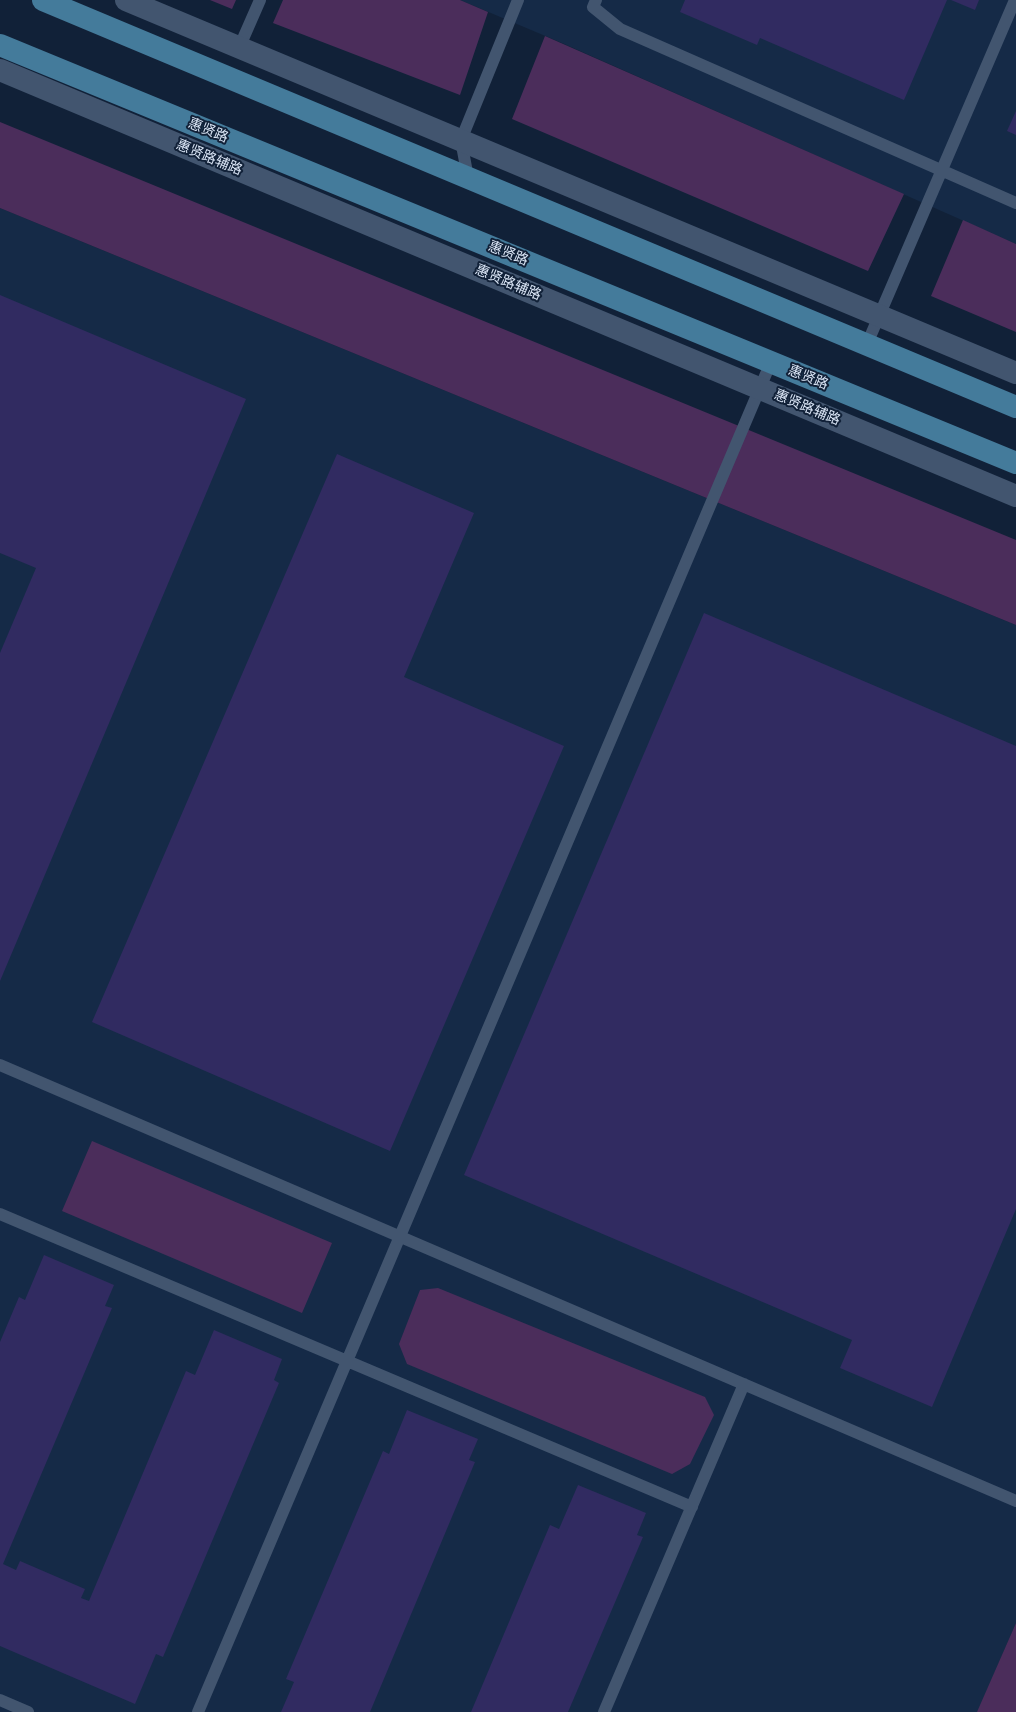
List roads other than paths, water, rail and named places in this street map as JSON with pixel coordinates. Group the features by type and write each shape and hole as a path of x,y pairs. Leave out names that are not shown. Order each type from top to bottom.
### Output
{"main road":[{"path":"43,0 1016,407"},
{"name":"惠贤路","path":"0,45 1016,463"}],"street":[{"path":"126,0 1016,373"},
{"name":"惠贤路辅路","path":"0,70 1016,496"}],"lane":[{"path":"240,48 260,0"},
{"path":"468,178 461,140 518,0"},
{"path":"596,0 593,7 620,29 1016,203"},
{"path":"867,344 1015,0"},
{"path":"198,1712 401,1237 771,362"},
{"path":"0,1065 1016,1501"},
{"path":"0,1214 692,1507"},
{"path":"604,1712 744,1384"},
{"path":"0,1700 28,1712"}]}
